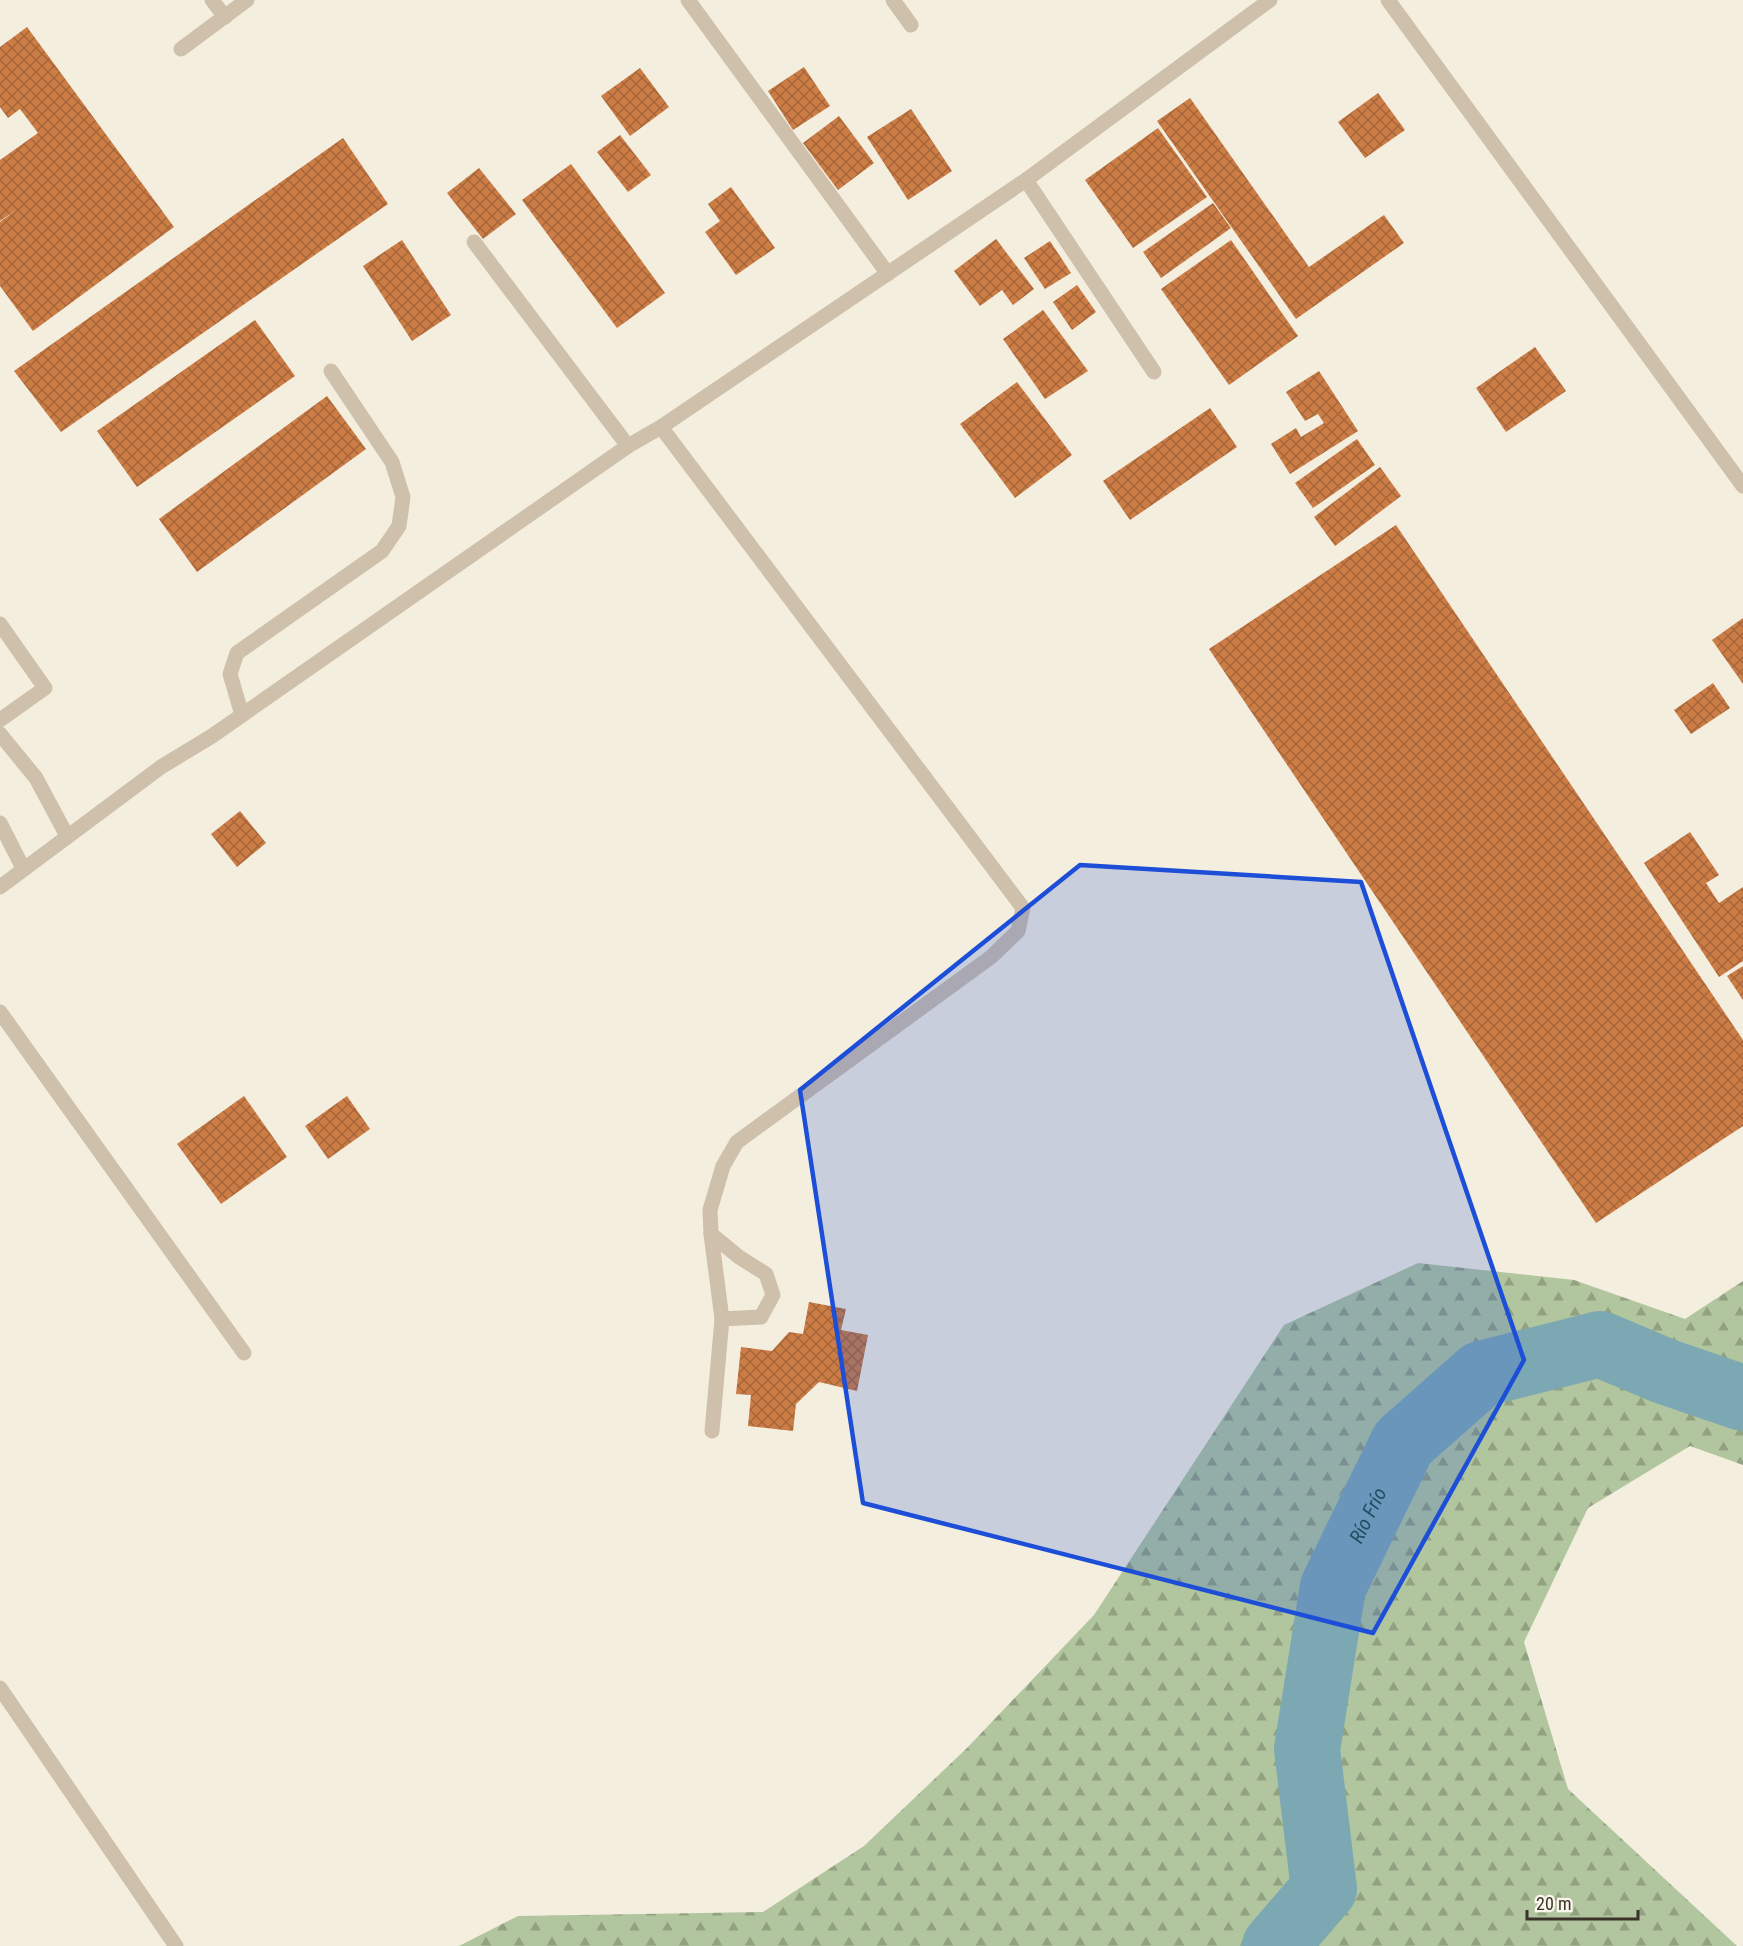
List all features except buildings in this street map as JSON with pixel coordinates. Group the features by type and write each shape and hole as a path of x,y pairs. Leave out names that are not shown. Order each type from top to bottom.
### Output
{"street":[{"path":"212,0 225,16"},
{"path":"181,49 247,0"},
{"path":"688,0 888,274"},
{"path":"893,0 910,25"},
{"path":"0,887 161,767 242,715 628,446 661,427 1026,180 1270,0"},
{"path":"1388,0 1743,486"},
{"path":"1026,180 1154,372"},
{"path":"474,242 628,446"},
{"path":"242,715 230,674 237,653 382,551 399,526 403,497 392,462 332,372"},
{"path":"661,427 1023,908 1018,931 991,957 736,1142 723,1166 710,1210 722,1318 712,1431"},
{"path":"0,624 45,688 0,720"},
{"path":"0,734 36,778 67,836"},
{"path":"0,823 23,868"},
{"path":"0,1012 244,1353"},
{"path":"711,1234 739,1257 766,1274 773,1295 761,1317 722,1318"},
{"path":"0,1688 176,1946"}],"highlighted area":[{"path":"1080,865 1361,882 1524,1360 1373,1633 863,1503 800,1090"}],"green space":[{"path":"1418,1263 1574,1280 1685,1319 1743,1281 1743,1465 1690,1446 1588,1508 1524,1642 1568,1789 1737,1946 459,1946 518,1916 763,1912 864,1846 967,1748 1094,1615 1284,1325"}],"waterway":[{"name":"Río Frío","path":"1275,1946 1324,1889 1307,1749 1333,1587 1403,1443 1481,1374 1600,1344 1664,1371 1743,1398"}]}
